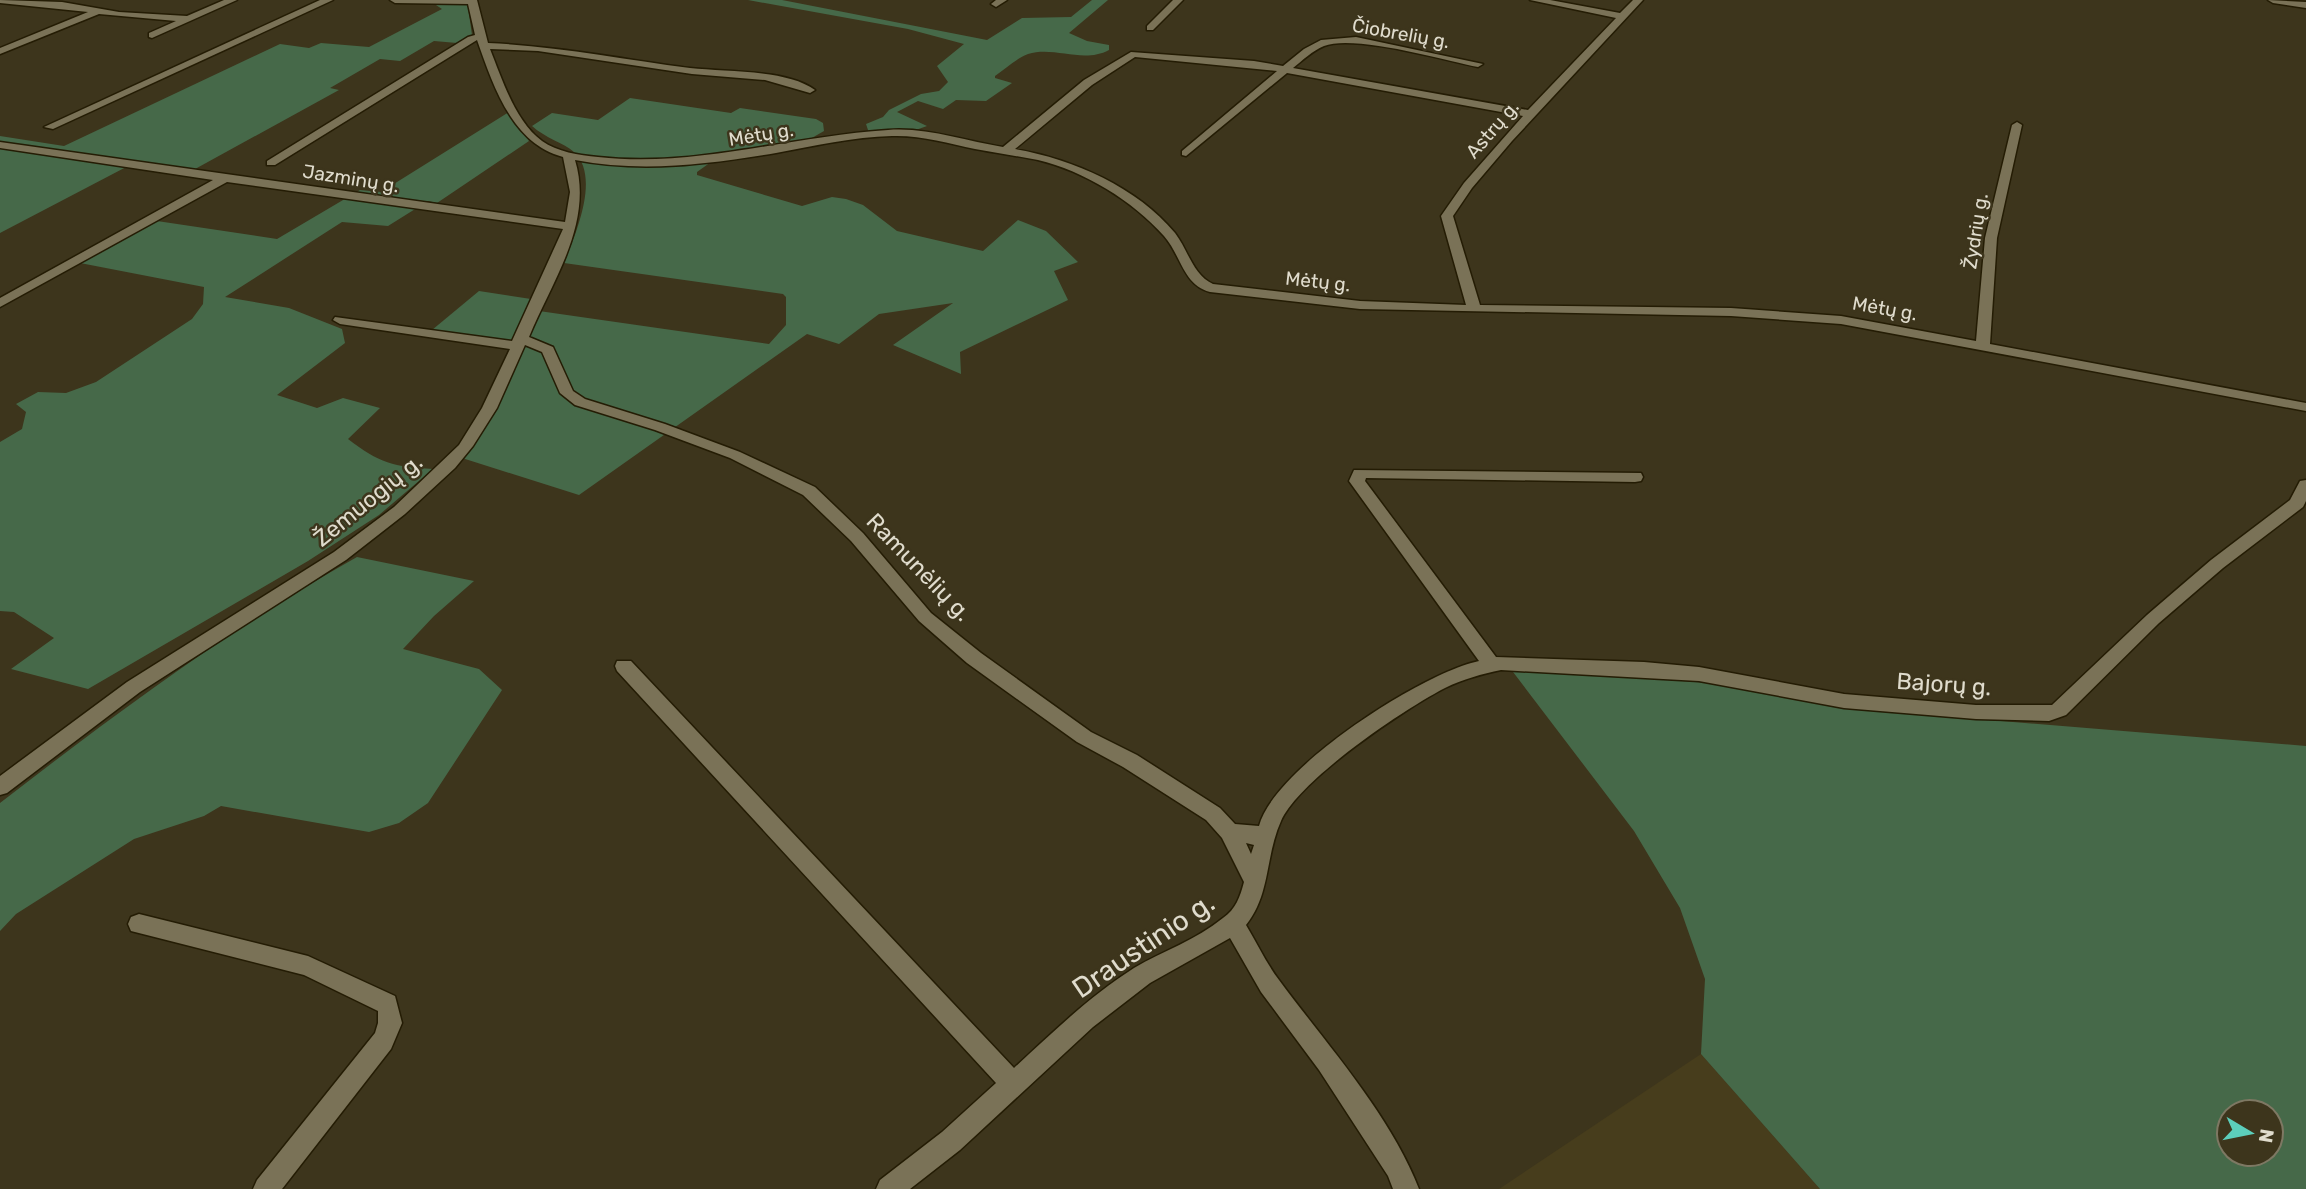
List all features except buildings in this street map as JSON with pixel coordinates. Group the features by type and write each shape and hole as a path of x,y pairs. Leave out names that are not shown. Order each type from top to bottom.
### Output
{"street":[{"path":"0,0 190,19"},
{"path":"152,35 232,0"},
{"path":"49,127 328,0"},
{"path":"395,0 472,0"},
{"name":"Mėtų g.","path":"472,0 481,42 508,99 533,138 547,148 568,155 632,163 691,162 899,133 931,135 1050,160 1101,181 1157,222 1182,251 1196,279 1203,286 1360,305 1697,311 1841,320 2306,407"},
{"path":"1150,29 1178,0"},
{"path":"1535,0 1621,16"},
{"name":"Astrų g.","path":"1474,309 1447,216 1469,184 1638,0"},
{"path":"2273,0 2306,5"},
{"path":"0,51 99,11"},
{"path":"271,163 471,39 692,71 766,76 810,90"},
{"name":"Čiobrelių g.","path":"1186,153 1317,44 1356,40 1478,64"},
{"path":"1006,151 1094,79 1128,56 1144,54 1285,69 1531,114"},
{"name":"Žydrių g.","path":"1983,345 1991,238 2017,125"},
{"name":"Jazminų g.","path":"0,145 571,226"},
{"name":"Žemuogių g.","path":"0,787 128,691 355,548 411,502 467,445 571,226 578,195 576,175 568,155"},
{"path":"0,303 228,176"},
{"name":"Ramunėlių g.","path":"340,320 517,344 532,341 548,350 567,393 580,402 660,426 735,455 809,491 857,537 925,617 974,658 1084,737 1213,814 1229,832 1256,884"},
{"path":"1491,664 1357,481 1360,473 1635,477"},
{"name":"Bajorų g.","path":"1491,664 1658,670 1699,674 1844,701 1990,713 2049,714 2059,710 2144,627 2217,564 2297,503 2306,485"},
{"name":"Draustinio g.","path":"889,1189 951,1141 1085,1019 1133,983 1233,924 1249,905 1271,818 1304,776 1345,742 1391,710 1439,683 1491,664"},
{"path":"624,666 1013,1084"},
{"path":"1229,832 1255,836 1268,831"},
{"path":"139,924 307,967 387,1004 392,1016 390,1028 383,1041 266,1189"},
{"path":"1233,924 1269,985 1328,1062 1398,1168 1406,1189"}],"shaded area":[{"path":"1701,1054 1820,1189 1499,1189"}],"green space":[{"path":"467,0 472,35 457,43 434,41 400,61 380,59 330,88 339,90 186,174 130,165 0,233 0,136 64,146 280,44 309,48 321,43 369,47 442,9 433,3"},
{"path":"748,0 782,0 987,40 1022,18 1071,17 1092,0 1108,0 1069,33 1087,41 1109,45 1109,50 1089,55 1048,52 1028,54 995,76 1012,83 986,101 956,100 943,109 918,101 897,112 927,126 913,131 869,133 866,124 883,117 889,110 921,94 939,91 948,82 937,66 964,44 908,29"},
{"path":"630,98 731,113 740,108 816,119 823,123 824,131 803,143 718,157 697,172 697,175 802,206 832,197 846,199 863,205 897,231 983,251 1018,220 1046,231 1078,262 1054,271 1068,300 960,352 961,374 893,345 953,303 879,314 839,344 807,334 579,495 462,458 539,311 769,344 786,325 786,297 783,294 564,263 579,222 586,191 582,163 574,152 532,126 552,113 598,120"},
{"path":"509,112 529,141 437,203 428,201 388,226 342,222 225,297 289,308 342,329 345,343 277,395 317,408 343,398 380,408 348,439 378,459 408,467 433,469 379,515 308,561 88,689 11,669 54,638 14,612 0,611 0,442 22,429 26,412 16,404 38,392 66,393 96,382 192,319 203,304 204,287 80,263 157,221 277,239 360,190 381,192"},
{"path":"479,291 531,299 510,343 432,330"},
{"path":"357,557 474,581 434,616 403,649 479,669 502,690 428,803 399,823 369,832 221,806 204,816 134,839 16,914 0,931 0,803 174,673 264,613"},
{"path":"1510,668 1722,684 1844,708 2306,746 2306,1189 1820,1189 1701,1054 1705,979 1680,908 1634,831"}]}
